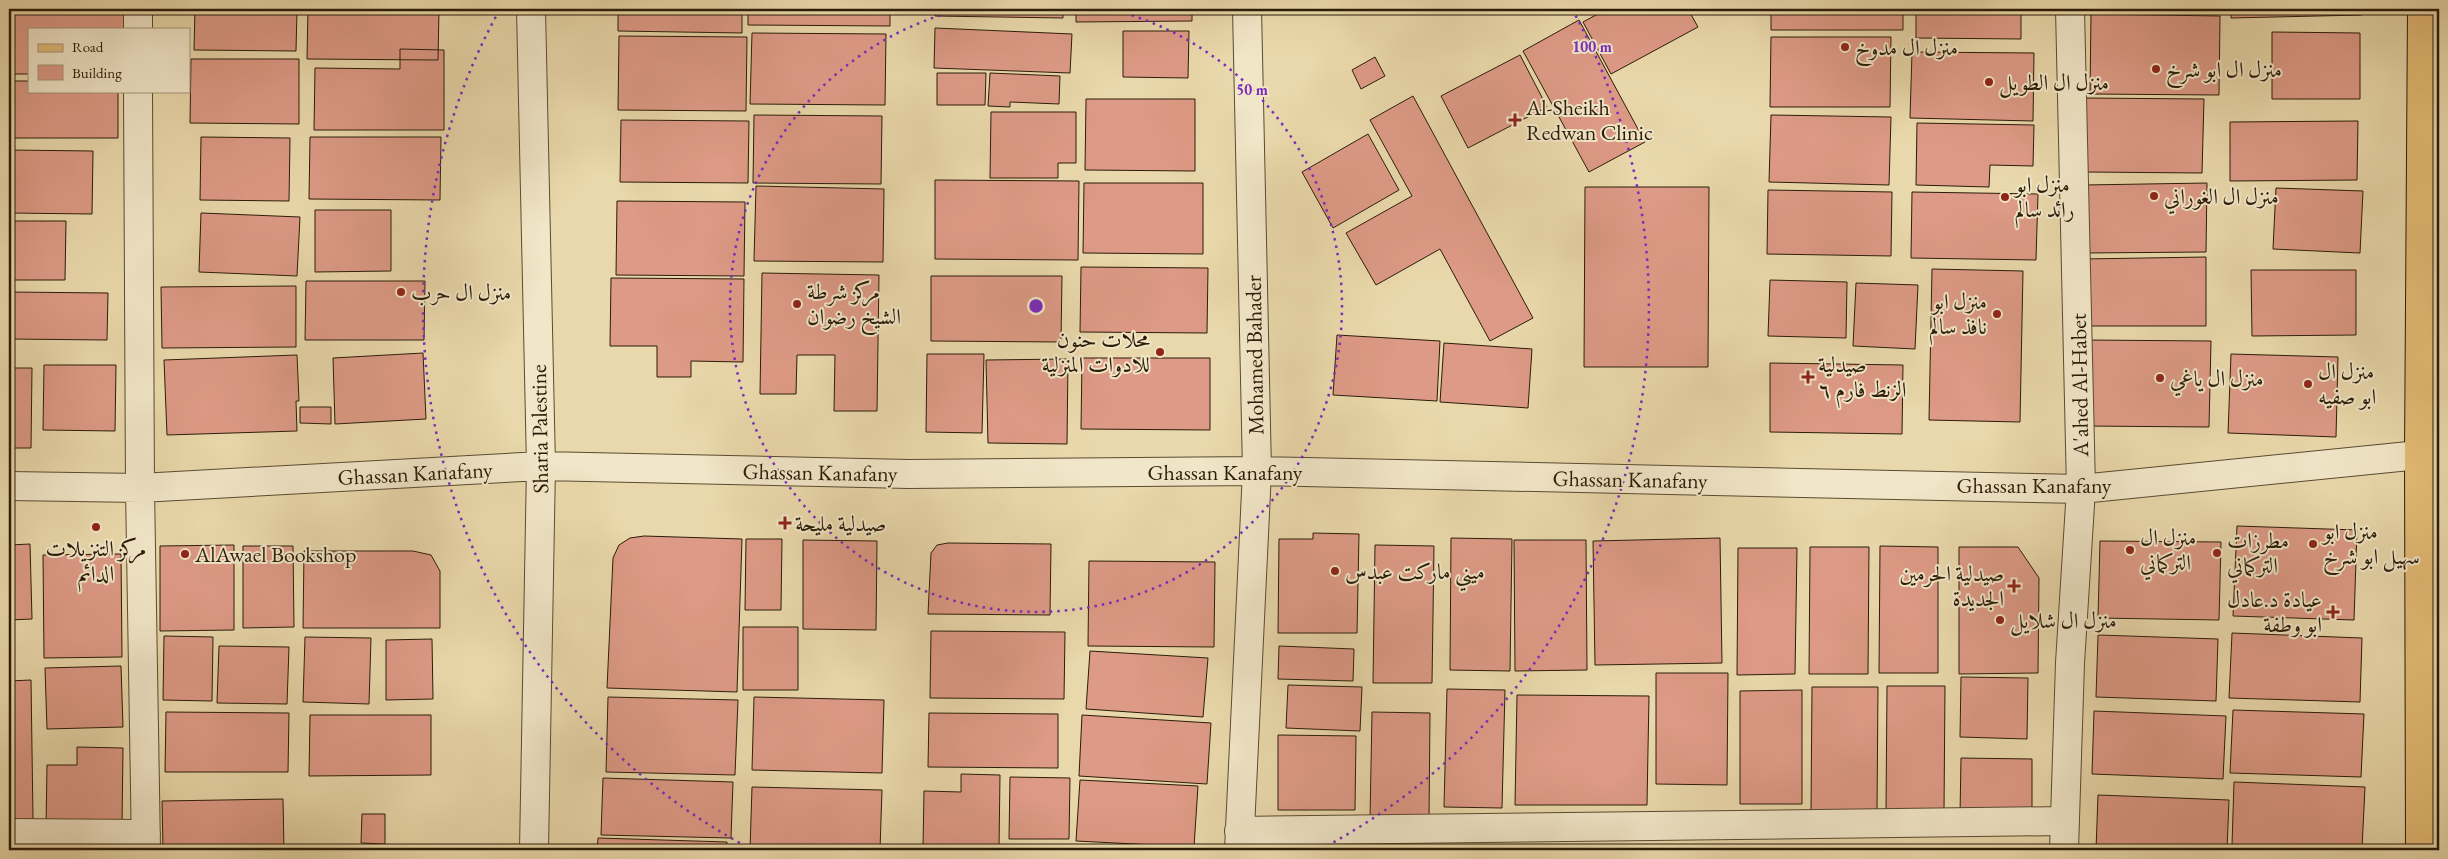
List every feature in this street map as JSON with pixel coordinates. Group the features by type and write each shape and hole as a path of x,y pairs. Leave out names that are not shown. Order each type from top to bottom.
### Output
{"main road":[{"path":"2420,850 2429,453 2422,9"}],"street":[{"path":"138,9 138,28"},
{"name":"Sharia Palestine","path":"531,9 541,466 534,850"},
{"name":"Mohamed Bahader","path":"1239,841 1257,471 1247,9"},
{"name":"A'ahed Al-Habet","path":"2064,850 2070,663 2081,489 2070,9"},
{"path":"9,833 146,842 140,488 138,92"},
{"name":"Ghassan Kanafany","path":"9,486 140,488 541,466 908,474 1257,471 2081,489 2429,453"},
{"path":"1239,841 2064,821"}],"building":[{"path":"195,9 297,9 296,51 194,50"},
{"path":"308,9 439,9 438,60 307,59"},
{"path":"618,9 742,9 742,33 618,31"},
{"path":"748,9 890,9 890,26 748,25"},
{"path":"935,9 1063,9 1063,18 935,16"},
{"path":"1076,9 1192,9 1192,21 1076,22"},
{"path":"1607,9 1688,9 1698,27 1611,74 1583,22"},
{"path":"1771,9 1903,9 1903,30 1771,30"},
{"path":"1916,9 2021,9 2021,39 1916,38"},
{"path":"2088,9 2205,9 2088,11"},
{"path":"2231,9 2362,9 2362,15 2231,18"},
{"path":"9,12 124,13 124,28 28,28 28,74 9,74"},
{"path":"2091,14 2220,16 2219,95 2090,94"},
{"path":"1579,20 1645,142 1589,172 1523,51"},
{"path":"935,28 1072,34 1070,73 934,68"},
{"path":"1123,31 1189,31 1188,78 1123,77"},
{"path":"2272,32 2360,33 2360,99 2272,99"},
{"path":"752,33 886,34 885,105 750,104"},
{"path":"619,36 747,37 746,111 618,110"},
{"path":"1771,37 1891,37 1890,107 1770,107"},
{"path":"400,49 444,50 444,130 314,130 315,68 400,69"},
{"path":"1912,52 2034,53 2033,121 1910,118"},
{"path":"1520,55 1547,107 1468,148 1441,96"},
{"path":"1375,57 1385,76 1361,89 1352,70"},
{"path":"191,59 299,59 299,124 190,123"},
{"path":"937,73 986,73 985,105 937,105"},
{"path":"990,73 1060,76 1059,104 1010,102 1010,107 988,106"},
{"path":"9,81 28,81 28,92 118,92 118,138 9,138"},
{"path":"1413,96 1533,318 1490,341 1440,249 1376,285 1346,233 1412,196 1370,120"},
{"path":"2086,98 2204,99 2202,173 2086,172"},
{"path":"1086,99 1195,99 1195,171 1085,170"},
{"path":"991,112 1076,112 1076,163 1058,163 1058,178 990,178"},
{"path":"754,115 882,116 881,184 753,183"},
{"path":"1771,115 1891,117 1889,185 1769,182"},
{"path":"621,120 749,121 748,183 620,182"},
{"path":"2358,121 2357,180 2230,181 2230,122"},
{"path":"1917,123 2034,125 2033,166 1990,165 1989,187 1916,185"},
{"path":"1368,134 1399,190 1333,228 1302,172"},
{"path":"201,137 290,138 289,201 200,200"},
{"path":"310,137 441,137 440,200 309,199"},
{"path":"9,150 93,151 92,214 9,213"},
{"path":"935,180 1079,181 1078,260 935,259"},
{"path":"1084,183 1203,183 1203,254 1083,253"},
{"path":"2207,183 2206,252 2084,253 2084,185"},
{"path":"756,186 884,189 883,262 754,261"},
{"path":"1585,187 1709,187 1708,367 1584,367"},
{"path":"2276,188 2363,191 2360,253 2273,249"},
{"path":"1768,190 1892,192 1891,256 1767,254"},
{"path":"1912,192 2038,194 2036,260 1911,258"},
{"path":"617,201 745,202 744,276 616,275"},
{"path":"315,210 391,210 391,271 315,272"},
{"path":"201,213 300,217 297,276 199,272"},
{"path":"9,221 66,221 65,280 9,280"},
{"path":"2206,257 2206,326 2084,326 2083,259"},
{"path":"1081,267 1208,268 1207,333 1080,332"},
{"path":"1932,269 2023,271 2020,422 1929,420"},
{"path":"2251,270 2356,270 2356,335 2252,336"},
{"path":"762,273 879,275 877,411 834,411 835,355 797,355 796,394 760,394"},
{"path":"931,276 1062,276 1061,342 931,341"},
{"path":"611,278 744,279 743,362 691,361 691,377 657,377 657,346 610,346"},
{"path":"1770,280 1847,282 1846,338 1768,336"},
{"path":"306,281 425,281 424,340 305,340"},
{"path":"1856,283 1918,285 1915,349 1853,346"},
{"path":"296,286 296,347 162,348 161,287"},
{"path":"9,292 108,293 107,340 9,339"},
{"path":"1337,335 1440,341 1437,401 1333,395"},
{"path":"2086,340 2211,341 2209,427 2084,426"},
{"path":"1444,343 1532,349 1528,408 1440,402"},
{"path":"423,353 426,419 335,424 333,358"},
{"path":"927,354 984,354 982,433 926,432"},
{"path":"2231,354 2338,357 2336,437 2228,433"},
{"path":"297,355 299,401 296,401 297,431 167,435 164,360"},
{"path":"1082,358 1210,358 1210,430 1081,429"},
{"path":"1068,359 1067,444 988,443 986,360"},
{"path":"1770,363 1903,365 1902,434 1770,432"},
{"path":"44,365 116,365 115,431 43,430"},
{"path":"9,368 32,368 31,448 9,448"},
{"path":"300,407 331,407 331,424 300,423"},
{"path":"2237,526 2357,530 2354,620 2233,616"},
{"path":"1313,533 1359,534 1357,633 1278,633 1279,539 1313,539"},
{"path":"644,536 742,539 737,692 607,688 613,558 619,545 630,538"},
{"path":"1451,538 1512,539 1510,671 1450,670"},
{"path":"1720,538 1722,663 1595,665 1593,541"},
{"path":"746,539 782,539 781,610 745,610"},
{"path":"803,540 877,541 876,630 803,629"},
{"path":"1514,540 1586,540 1587,670 1515,671"},
{"path":"2100,541 2221,542 2219,620 2098,618"},
{"path":"948,543 1051,544 1050,615 928,614 931,553 937,545"},
{"path":"30,544 32,619 9,620 9,545"},
{"path":"234,545 234,630 160,631 160,546"},
{"path":"1375,545 1434,546 1432,683 1373,683"},
{"path":"243,546 293,546 294,627 243,628"},
{"path":"1880,546 1938,547 1938,673 1879,673"},
{"path":"1810,547 1869,547 1868,674 1809,674"},
{"path":"1959,547 2018,547 2039,578 2038,673 1959,674"},
{"path":"1738,548 1797,548 1795,674 1737,675"},
{"path":"304,551 413,551 431,555 440,571 440,628 303,628"},
{"path":"121,554 122,657 44,658 43,555"},
{"path":"1089,561 1215,562 1214,647 1088,646"},
{"path":"743,627 798,627 798,690 743,690"},
{"path":"931,631 1065,632 1064,699 930,698"},
{"path":"2232,633 2362,638 2360,702 2229,698"},
{"path":"2098,635 2218,639 2216,701 2096,697"},
{"path":"164,636 213,637 212,701 163,700"},
{"path":"305,637 371,638 369,704 303,702"},
{"path":"432,639 433,699 386,700 386,640"},
{"path":"219,646 289,647 287,704 217,703"},
{"path":"1279,646 1354,649 1353,681 1278,679"},
{"path":"1090,651 1208,658 1203,717 1086,709"},
{"path":"121,666 123,727 47,729 45,668"},
{"path":"1656,673 1728,673 1727,785 1656,784"},
{"path":"1961,677 2028,678 2027,739 1960,737"},
{"path":"31,680 33,819 9,820 9,681"},
{"path":"1288,685 1362,687 1360,731 1286,728"},
{"path":"1887,686 1945,686 1944,812 1886,812"},
{"path":"1812,687 1878,687 1877,813 1811,813"},
{"path":"1447,689 1505,690 1502,808 1444,807"},
{"path":"1802,690 1802,804 1740,804 1740,691"},
{"path":"1517,695 1649,696 1647,805 1515,805"},
{"path":"608,697 738,700 735,775 606,772"},
{"path":"754,697 884,700 882,773 752,770"},
{"path":"2233,710 2364,714 2361,777 2230,773"},
{"path":"2094,711 2226,716 2223,779 2092,774"},
{"path":"166,712 289,713 288,772 165,772"},
{"path":"1372,712 1430,713 1429,820 1370,820"},
{"path":"929,713 1058,714 1058,768 928,767"},
{"path":"310,715 431,715 431,775 309,776"},
{"path":"1082,715 1211,723 1207,784 1079,776"},
{"path":"1278,735 1356,736 1355,810 1278,810"},
{"path":"77,747 123,748 122,826 46,826 47,765 77,765"},
{"path":"1961,758 2032,759 2032,816 1960,815"},
{"path":"961,774 1000,775 999,848 923,846 924,791 961,792"},
{"path":"1010,777 1070,778 1069,839 1009,839"},
{"path":"603,778 733,782 731,838 601,835"},
{"path":"1080,780 1198,786 1194,847 1076,841"},
{"path":"2234,782 2365,787 2362,849 2232,845"},
{"path":"752,787 882,790 880,850 750,850"},
{"path":"2098,795 2229,800 2227,850 2096,850"},
{"path":"283,799 284,850 163,850 162,801"},
{"path":"362,814 385,814 385,844 361,843"},
{"path":"598,838 727,842 727,850 597,850"},
{"path":"1309,845 1424,846 1423,850 1293,850"}],"place":[{"name":"منزل ال مدوخ","path":"1845,47"},
{"name":"منزل ال ابو شرخ","path":"2156,69"},
{"name":"منزل ال الطويل","path":"1989,82"},
{"name":"Al-Sheikh Redwan Clinic","path":"1515,120"},
{"name":"منزل ال الغوراني","path":"2154,196"},
{"name":"منزل ابو رائد سالم","path":"2005,197"},
{"name":"منزل ال حرب","path":"401,292"},
{"name":"مركز شرطة الشيخ رضوان","path":"797,304"},
{"name":"منزل ابو نافذ سالم","path":"1997,314"},
{"name":"محلات حنون للادوات المنزلية","path":"1160,352"},
{"name":"صيدلية الزنط فارم ٦","path":"1808,377"},
{"name":"منزل ال ياغي","path":"2160,378"},
{"name":"منزل ال ابو صفيه","path":"2308,384"},
{"name":"صيدلية مليحة","path":"785,523"},
{"name":"مركز التنزيلات الدائم","path":"96,527"},
{"name":"منزل ابو سهيل ابو شرخ","path":"2313,544"},
{"name":"منزل ال التركماني","path":"2130,550"},
{"name":"مطرزات التركماني","path":"2217,553"},
{"name":"AlAwael Bookshop","path":"185,554"},
{"name":"ميني ماركت عبدس","path":"1335,571"},
{"name":"صيدلية الحرمين الجديدة","path":"2014,586"},
{"name":"عيادة د.عادل ابو وطفة","path":"2333,612"},
{"name":"منزل ال شلايل","path":"2000,620"}]}
